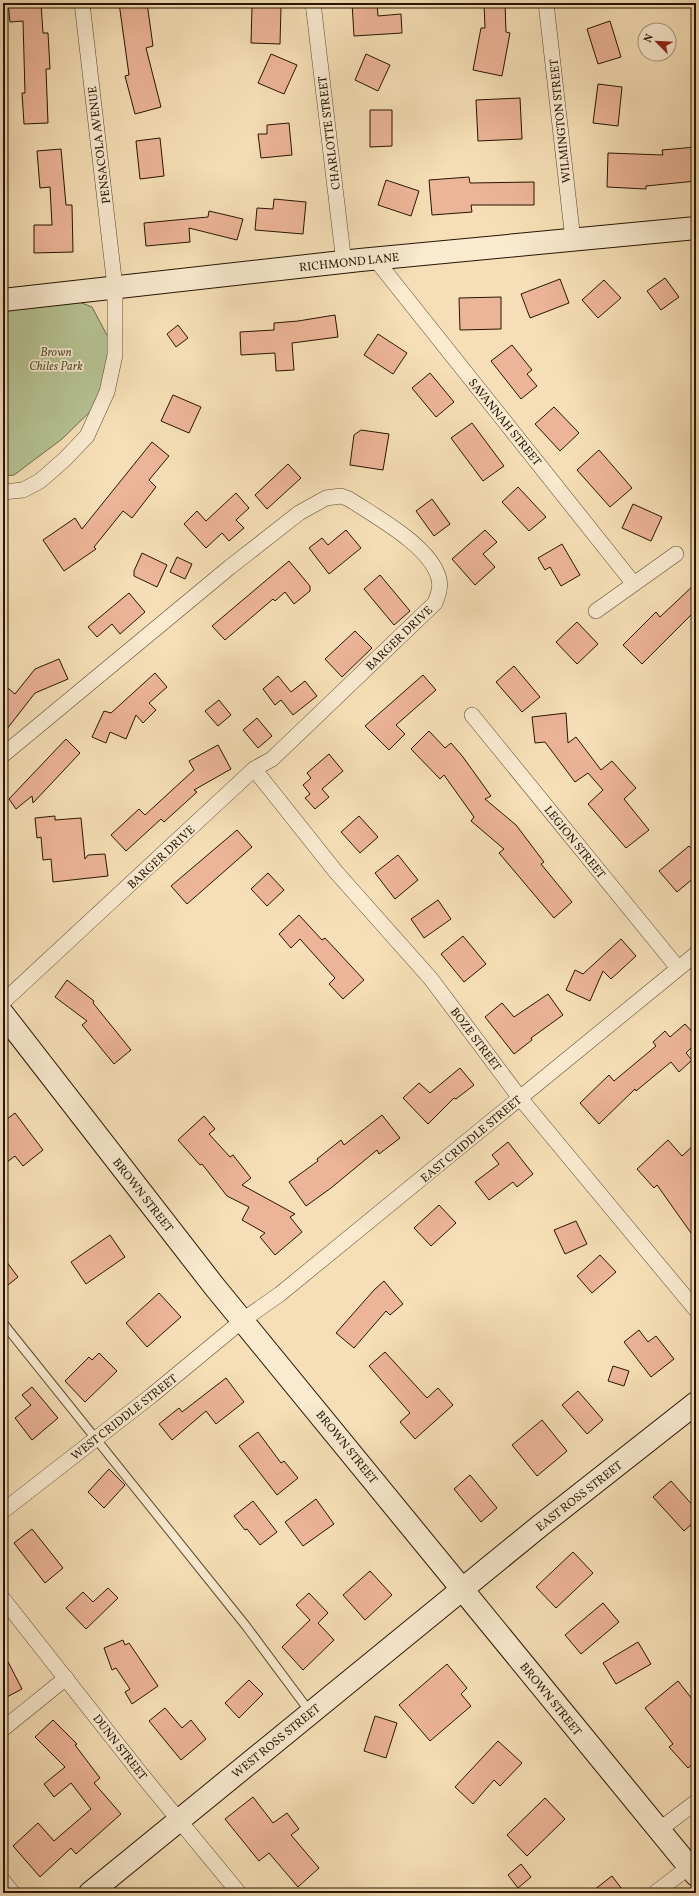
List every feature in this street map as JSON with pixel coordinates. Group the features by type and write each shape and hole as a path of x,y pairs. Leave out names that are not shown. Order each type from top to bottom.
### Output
{"street":[{"name":"PENSACOLA AVENUE","path":"3,492 23,490 40,481 65,459 87,436 107,392 115,355 115,288 82,3"},
{"name":"CHARLOTTE STREET","path":"313,3 344,263"},
{"name":"WILMINGTON STREET","path":"546,3 573,240"},
{"name":"RICHMOND LANE","path":"3,300 573,240 693,232"},
{"name":"SAVANNAH STREET","path":"376,260 634,584"},
{"name":"BARGER DRIVE","path":"3,755 230,567 299,513 316,503 341,496 349,499 413,542 435,568 440,581 440,592 435,603 272,759 254,769 3,1002"},
{"path":"596,611 676,554"},
{"name":"LEGION STREET","path":"472,715 678,968"},
{"name":"BOZE STREET","path":"254,769 336,872 431,979 520,1098 696,1310"},
{"name":"EAST CRIDDLE STREET","path":"243,1320 280,1294 696,954"},
{"name":"BROWN STREET","path":"3,1014 243,1320 692,1871"},
{"name":"WEST CRIDDLE STREET","path":"3,1511 95,1440 243,1320"},
{"name":"EAST ROSS STREET","path":"462,1589 696,1403"},
{"name":"WEST ROSS STREET","path":"90,1893 462,1589"},
{"name":"DUNN STREET","path":"3,1599 40,1648 66,1678 178,1821 239,1893"},
{"path":"3,1729 66,1678"},
{"path":"659,1830 696,1802"},
{"path":"655,1893 692,1871"},
{"path":"3,1881 12,1893"}],"lane":[{"path":"3,1323 95,1440 246,1626 311,1713"}],"green space":[{"name":"Brown Chiles Park","path":"77,301 92,307 108,337 110,365 98,404 62,439 14,475 3,476 3,311"}],"building":[{"path":"8,3 41,3 43,33 48,33 50,69 46,69 48,123 24,124 22,93 25,93 23,21 10,22"},
{"path":"119,3 147,3 153,46 146,48 161,107 135,114 125,76 129,75"},
{"path":"352,3 377,3 378,16 401,14 402,33 354,36"},
{"path":"484,3 505,3 506,32 510,33 502,76 473,70 481,28 485,28"},
{"path":"252,7 281,7 280,44 251,43"},
{"path":"610,21 621,57 598,64 587,29"},
{"path":"271,54 297,65 284,94 258,83"},
{"path":"366,54 390,65 378,91 355,80"},
{"path":"598,84 622,87 618,126 593,123"},
{"path":"520,98 522,139 478,141 476,100"},
{"path":"370,110 392,110 392,146 370,147"},
{"path":"289,123 292,155 261,158 258,134 267,134 267,125"},
{"path":"160,138 164,176 140,179 136,141"},
{"path":"696,147 696,181 646,186 646,189 607,187 608,153 663,155 662,150"},
{"path":"61,149 66,205 72,205 73,252 34,253 34,225 52,225 50,187 40,188 37,151"},
{"path":"469,177 470,183 534,182 534,205 471,205 472,212 432,215 429,180"},
{"path":"386,180 419,191 411,216 378,205"},
{"path":"274,199 306,202 303,234 255,230 257,208 273,209"},
{"path":"209,211 243,219 237,240 189,228 190,242 146,246 144,223 208,217"},
{"path":"665,278 679,297 661,310 647,291"},
{"path":"560,279 569,303 530,318 521,294"},
{"path":"604,280 621,298 598,318 582,300"},
{"path":"501,297 501,329 460,330 459,298"},
{"path":"335,315 338,337 292,343 294,370 276,371 275,353 241,355 240,332 274,330 274,323"},
{"path":"178,325 188,338 176,347 167,334"},
{"path":"378,334 407,353 393,374 364,355"},
{"path":"512,345 532,370 527,374 537,386 521,399 491,361"},
{"path":"430,373 454,402 436,417 412,388"},
{"path":"173,395 201,407 189,433 161,421"},
{"path":"554,407 579,433 560,451 535,424"},
{"path":"472,423 504,466 483,481 451,438"},
{"path":"361,430 389,434 383,470 350,465 354,435"},
{"path":"152,442 169,456 149,480 156,487 132,518 123,511 94,547 96,549 64,571 43,540 75,518 82,529"},
{"path":"599,450 632,488 610,507 577,470"},
{"path":"288,464 301,478 267,509 255,495"},
{"path":"518,487 546,517 529,531 502,502"},
{"path":"236,493 249,508 236,520 244,528 229,541 222,533 206,548 184,524 197,511 206,521"},
{"path":"432,499 450,524 434,536 416,511"},
{"path":"633,504 662,517 651,541 622,528"},
{"path":"346,530 361,548 329,574 309,548 322,538 328,545"},
{"path":"485,530 497,542 483,554 495,567 475,585 452,559"},
{"path":"562,544 580,575 561,586 550,567 545,570 538,558"},
{"path":"142,553 167,565 157,587 134,576 134,571"},
{"path":"177,557 192,564 185,579 170,572"},
{"path":"289,561 310,586 310,591 294,604 285,592 275,601 273,599 225,640 212,626"},
{"path":"380,575 410,611 394,625 364,589"},
{"path":"696,583 696,610 642,664 623,645 656,612 660,617"},
{"path":"129,593 145,612 120,634 112,624 97,637 88,627"},
{"path":"577,622 598,644 577,664 556,642"},
{"path":"355,631 372,648 342,677 325,659"},
{"path":"59,659 68,679 35,693 3,734 3,684 15,694 35,669"},
{"path":"514,666 540,697 522,712 496,682"},
{"path":"155,673 167,687 149,703 156,710 143,723 136,715 126,739 110,732 106,743 92,737 104,711 111,713"},
{"path":"423,675 436,690 396,725 405,734 389,750 365,726"},
{"path":"278,676 291,692 305,681 317,696 293,715 281,700 275,705 263,689"},
{"path":"219,700 231,715 218,726 205,711"},
{"path":"566,713 568,743 576,737 601,770 612,761 636,788 624,799 649,830 626,848 588,804 603,790 588,773 575,782 545,742 535,743 532,717"},
{"path":"257,718 272,736 258,748 243,730"},
{"path":"429,731 445,748 451,743 463,757 491,796 485,799 516,825 544,862 541,864 572,902 554,918 499,853 504,849 471,821 474,817 444,775 440,779 411,749"},
{"path":"66,739 80,753 33,803 32,796 16,809 9,799"},
{"path":"218,745 231,769 194,790 197,792 164,822 161,819 126,851 111,835 139,809 145,815 194,770 189,761"},
{"path":"329,754 343,771 322,789 329,797 315,809 305,798 310,794 303,785 311,778 307,773"},
{"path":"55,816 55,820 81,818 85,859 88,855 105,854 108,876 53,882 51,859 43,860 41,837 37,838 35,818"},
{"path":"359,816 378,837 360,853 341,832"},
{"path":"237,830 252,847 187,904 171,886"},
{"path":"689,846 696,854 696,876 677,892 659,871"},
{"path":"398,855 418,880 395,899 375,873"},
{"path":"268,873 284,890 267,906 251,889"},
{"path":"438,900 451,919 424,938 411,919"},
{"path":"299,915 322,940 325,938 364,980 343,999 329,984 335,978 300,939 291,948 279,934"},
{"path":"463,936 486,964 464,982 441,954"},
{"path":"621,939 636,956 611,979 603,971 590,1001 566,990 575,970 583,974"},
{"path":"67,980 94,1001 93,1003 131,1050 114,1064 82,1025 87,1021 55,997"},
{"path":"548,994 563,1015 531,1038 532,1040 514,1054 485,1017 502,1003 514,1017"},
{"path":"685,1024 696,1036 696,1043 686,1053 692,1060 679,1072 671,1062 636,1091 635,1089 599,1124 580,1103 609,1075 614,1081 656,1046 653,1042 665,1031 670,1037"},
{"path":"460,1068 474,1085 456,1099 454,1098 428,1124 403,1098 419,1083 430,1093"},
{"path":"15,1113 43,1150 23,1166 15,1156 3,1165 3,1122"},
{"path":"382,1115 400,1138 379,1154 377,1150 331,1188 306,1206 289,1182 318,1161 317,1159 341,1140 344,1145"},
{"path":"204,1116 215,1129 209,1134 230,1157 233,1155 251,1178 242,1185 295,1214 290,1217 302,1232 275,1255 260,1237 265,1233 242,1220 249,1207 227,1196 202,1164 200,1165 178,1140"},
{"path":"668,1140 682,1156 696,1143 696,1240 657,1185 654,1188 637,1169"},
{"path":"508,1142 533,1174 517,1187 513,1182 489,1200 475,1182 499,1164 492,1155"},
{"path":"439,1205 456,1223 431,1246 414,1228"},
{"path":"576,1221 587,1244 565,1254 554,1230"},
{"path":"110,1235 125,1257 86,1284 71,1262"},
{"path":"600,1255 616,1272 592,1293 577,1276"},
{"path":"3,1257 18,1277 3,1289"},
{"path":"384,1281 403,1304 390,1315 386,1311 354,1348 336,1333 374,1290"},
{"path":"159,1293 181,1317 147,1347 126,1323"},
{"path":"639,1330 648,1342 656,1336 674,1359 651,1377 624,1342"},
{"path":"385,1352 427,1398 438,1388 453,1405 415,1439 400,1422 410,1413 369,1366"},
{"path":"99,1353 117,1371 85,1402 65,1381 89,1357 92,1360"},
{"path":"613,1366 629,1371 624,1386 608,1381"},
{"path":"226,1378 244,1402 216,1424 206,1411 172,1440 159,1424 179,1408 182,1412"},
{"path":"32,1387 58,1418 32,1440 15,1418 31,1405 22,1395"},
{"path":"578,1391 603,1420 587,1434 562,1405"},
{"path":"542,1420 567,1451 537,1476 512,1445"},
{"path":"258,1432 281,1463 284,1461 298,1478 277,1495 239,1446"},
{"path":"109,1469 125,1485 104,1508 88,1492"},
{"path":"470,1475 497,1508 481,1522 454,1489"},
{"path":"671,1481 696,1509 696,1520 684,1531 653,1497"},
{"path":"316,1499 334,1524 303,1546 285,1522"},
{"path":"253,1501 277,1532 260,1545 234,1516"},
{"path":"32,1529 63,1568 45,1583 14,1543"},
{"path":"573,1552 593,1573 556,1608 536,1587"},
{"path":"370,1571 392,1595 365,1620 343,1595"},
{"path":"108,1588 118,1598 86,1629 66,1608 83,1592 93,1602"},
{"path":"309,1593 328,1613 318,1623 334,1640 303,1670 282,1647 310,1620 296,1605"},
{"path":"603,1603 619,1622 581,1654 565,1635"},
{"path":"123,1640 125,1645 129,1643 158,1686 132,1704 125,1692 130,1689 116,1668 112,1670 104,1648"},
{"path":"638,1642 651,1664 616,1684 603,1663"},
{"path":"3,1652 22,1689 3,1699"},
{"path":"447,1664 467,1688 461,1694 471,1706 430,1741 399,1705"},
{"path":"249,1680 263,1694 239,1718 225,1703"},
{"path":"678,1681 696,1704 696,1761 688,1768 669,1747 673,1744 645,1708"},
{"path":"165,1708 182,1728 191,1720 206,1739 181,1760 149,1721"},
{"path":"375,1716 397,1723 386,1758 364,1751"},
{"path":"53,1720 77,1744 75,1745 100,1778 94,1783 121,1814 76,1854 71,1848 40,1877 13,1846 38,1823 54,1841 91,1809 71,1783 54,1797 44,1784 65,1767 35,1737"},
{"path":"498,1741 522,1763 500,1786 494,1780 473,1804 455,1787"},
{"path":"253,1797 273,1823 287,1813 299,1829 291,1835 319,1868 298,1887 269,1853 259,1861 225,1819"},
{"path":"545,1798 565,1819 527,1856 507,1835"},
{"path":"521,1864 531,1877 518,1888 508,1875"},
{"path":"612,1876 625,1893 590,1893"}]}
